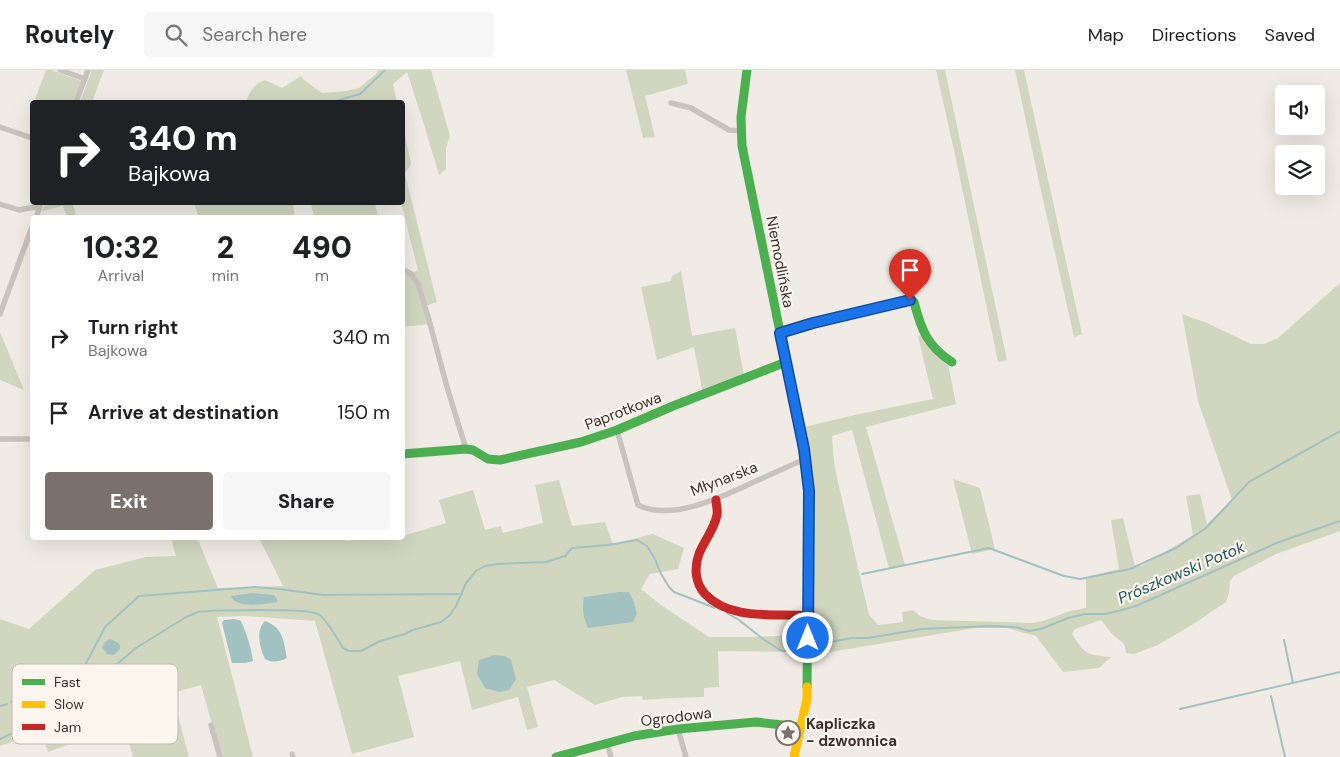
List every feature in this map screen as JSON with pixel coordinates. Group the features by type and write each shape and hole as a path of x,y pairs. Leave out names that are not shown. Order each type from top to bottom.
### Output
{"street":[{"path":"60,70 85,79"},
{"path":"77,100 88,70"},
{"name":"Niemodlińska","path":"747,70 742,99 741,131 746,165 805,459 809,491 807,700 794,757"},
{"path":"671,103 691,108 729,130 741,131"},
{"path":"0,127 30,137"},
{"path":"0,204 19,210 36,205"},
{"path":"0,314 30,232"},
{"path":"405,271 411,274 418,284 466,449"},
{"path":"780,333 813,323 910,300 914,302 919,322 932,348 952,362"},
{"name":"Paprotkowa","path":"405,454 466,449 472,450 488,459 504,460 553,449 618,430 786,362"},
{"name":"Młynarska","path":"618,430 638,505 654,510 666,511 716,500 805,459"},
{"path":"0,439 30,438"},
{"path":"716,500 717,514 698,555 696,567 696,576 700,588 707,597 724,608 738,612 808,616"},
{"name":"Ogrodowa","path":"556,757 634,736 678,730 756,722 801,727"},
{"path":"211,725 220,757"},
{"path":"678,730 686,757"},
{"path":"607,743 611,757"}],"green space":[{"path":"46,70 81,81 74,100 35,100"},
{"path":"92,70 104,70 93,100 81,100"},
{"path":"378,70 431,70 450,136 446,148 446,169 439,175 407,72 393,84 397,100 247,100 253,88 265,80 282,88 301,76 322,93 359,88 376,74"},
{"path":"626,70 685,70 688,84 645,96 655,137 643,138"},
{"path":"936,70 945,70 1007,360 998,362"},
{"path":"1015,70 1024,70 1082,334 1074,337 1039,182"},
{"path":"405,136 411,164 405,174"},
{"path":"405,174 437,302 425,306 430,324 405,327 405,275 418,270 402,205 405,205"},
{"path":"44,205 73,205 76,215 66,215 63,206 42,211"},
{"path":"195,205 293,205 295,215 198,215"},
{"path":"311,205 375,205 378,215 314,215"},
{"path":"681,271 692,336 735,328 744,375 703,394 694,347 657,360 641,287 671,281 672,276"},
{"path":"1340,283 1340,531 1276,554 1234,576 1230,581 1226,602 1158,645 1134,654 1126,653 1124,644 1113,635 1101,620 1075,629 1072,634 1083,650 1091,654 1111,657 1099,668 1063,672 1036,636 1007,628 975,628 812,655 812,612 808,544 810,458 804,427 933,399 918,336 924,334 947,359 956,404 866,427 905,565 889,568 852,430 832,436 834,463 869,615 878,625 903,622 902,612 913,610 920,616 931,620 1033,623 1086,608 1086,577 1119,569 1111,520 1123,518 1135,566 1142,566 1193,535 1186,496 1200,494 1207,524 1232,500 1198,401 1182,314 1207,323 1251,344 1264,344 1278,338"},
{"path":"0,332 24,390 0,380"},
{"path":"953,479 980,488 995,549 972,554"},
{"path":"559,480 572,526 605,522 613,544 653,534 684,548 678,569 650,574 641,589 661,605 709,637 803,635 804,652 718,651 719,687 704,688 704,697 643,700 642,696 622,697 595,705 554,680 527,687 538,727 527,730 518,697 472,710 460,661 398,676 414,737 352,754 315,621 246,616 217,617 253,757 221,757 201,685 178,691 178,664 12,664 12,742 0,746 0,619 29,629 95,570 146,557 176,556 172,540 198,540 218,588 283,586 260,540 405,540 405,535 446,523 439,500 473,490 485,530 501,526 503,533 543,523 535,485","holes":["618,592 633,622 612,624 584,597"]},
{"path":"178,716 189,757 133,757 129,744 178,744"},
{"path":"45,744 70,744 48,752"}],"water":[{"path":"629,592 634,602 637,614 633,622 588,628 583,613 584,597"},
{"path":"252,593 274,595 277,602 244,604 238,603 231,596"},
{"path":"235,619 241,621 253,661 232,663 222,623 224,620"},
{"path":"265,621 276,627 282,636 287,658 276,662 265,659 261,650 259,635"},
{"path":"110,639 120,645 120,649 114,655 107,654 102,647"},
{"path":"494,655 505,656 511,660 516,679 509,690 499,692 485,688 477,674 479,660"}],"waterway":[{"path":"339,100 360,94 385,70"},
{"path":"862,574 989,548 1064,576 1080,579 1130,569 1176,548 1206,528 1249,482 1340,431"},
{"name":"Prószkowski Potok","path":"812,646 851,638 868,638 922,629 990,626 1015,627 1030,631 1085,614 1105,614 1118,611 1136,606 1279,542 1340,521"},
{"name":"Prószkowski Potok","path":"117,664 136,648 186,617 198,612 261,610 311,612 322,617 343,648 349,651 361,651 380,641 441,622 450,615 456,606 466,583 476,571 485,566 546,562 565,556 572,548 637,540 647,546 660,572 674,592 715,608"},
{"path":"86,664 105,627 139,596 255,587 323,595 462,594"},
{"name":"Prószkowski Potok","path":"727,613 780,650 805,648"},
{"path":"1284,640 1293,683"},
{"path":"1180,709 1340,672"},
{"path":"1271,696 1285,757"},
{"path":"0,706 7,704"},
{"name":"Prószkowski Potok","path":"0,739 12,733"}],"traffic: fast":[{"path":"747,70 741,117 742,146 804,449 809,491 807,687"},
{"path":"780,333 813,323 909,300 914,302 919,321 926,336 936,350 952,362"},
{"path":"405,454 466,449 473,450 488,459 500,460 581,442 617,430 786,362"},
{"path":"556,757 634,736 678,729 756,722 801,727"}],"traffic: slow":[{"path":"794,757 807,699 807,687"}],"traffic: jam":[{"path":"716,500 716,520 701,549 696,564 697,580 705,594 715,603 740,612 808,616"}],"place":[{"name":"Kapliczka - dzwonnica","path":"788,733"}],"route":[{"path":"808,638 809,491 804,449 780,333 844,315 910,300"}]}
